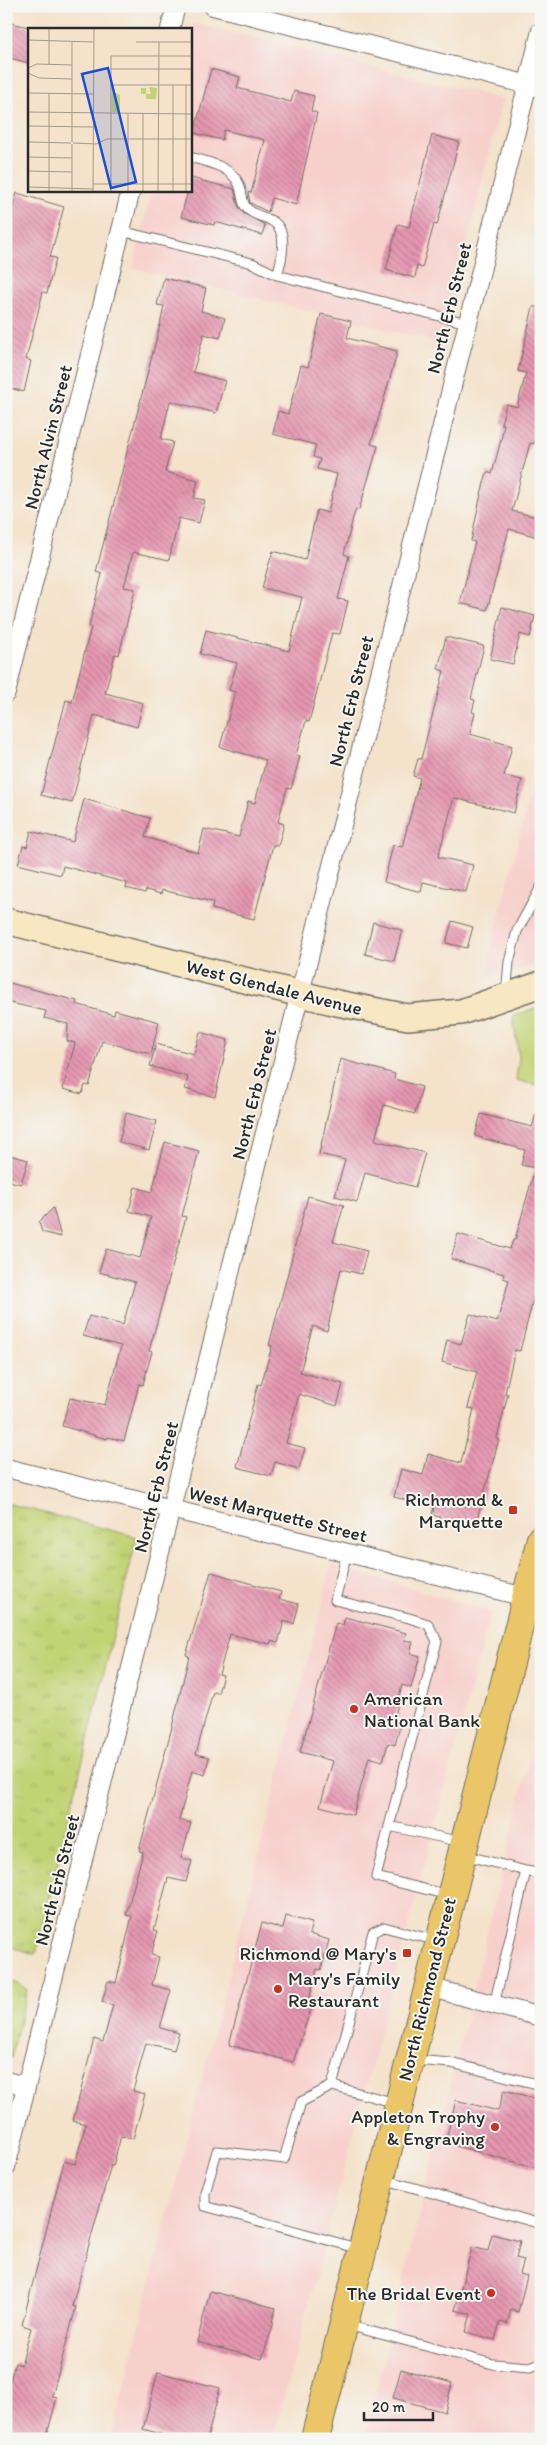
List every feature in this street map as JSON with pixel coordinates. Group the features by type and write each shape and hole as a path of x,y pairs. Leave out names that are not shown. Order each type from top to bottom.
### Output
{"main road":[{"name":"North Richmond Street","path":"315,2439 439,1941 534,1599 541,1539"}],"street":[{"path":"170,28 176,6"},
{"path":"213,6 534,86"},
{"name":"North Erb Street","path":"6,2167 172,1510 467,323 534,86 541,31"},
{"name":"North Alvin Street","path":"6,693 131,191"},
{"name":"West Glendale Avenue","path":"6,920 381,1013 408,1017 461,1012 541,984"},
{"name":"West Marquette Street","path":"6,1468 534,1599"},
{"path":"428,1986 541,2017"},
{"path":"6,2081 26,2086"}],"lane":[{"path":"191,157 217,164 228,172 238,182 245,205 253,213 274,222 281,232 283,249 277,275"},
{"path":"121,231 252,263 277,275 467,323"},
{"path":"505,996 509,962 517,931 538,900 541,887"},
{"path":"348,1552 334,1600 428,1624 437,1641 376,1877 451,1896"},
{"path":"389,1826 526,1871 541,1874"},
{"path":"494,2005 526,1871"},
{"path":"332,2086 373,1932 384,1928 439,1941"},
{"path":"410,2060 451,2063 541,2085"},
{"path":"362,2249 205,2206 205,2193 217,2151 284,2160 301,2102 332,2086 399,2104"},
{"path":"380,2178 541,2224"},
{"path":"344,2324 493,2364 530,2367 541,2363"}],"shaded area":[{"path":"192,23 502,99 443,343 133,268 152,191 191,191"},
{"path":"541,753 541,964 486,978 496,929"},
{"path":"332,1565 491,1612 273,2439 111,2439"},
{"path":"541,1711 541,2439 365,2439"}],"green space":[{"path":"541,1006 541,1086 516,1080 519,1057 513,1016"},
{"path":"6,1503 137,1537 36,1954 6,1946"},
{"path":"6,1981 19,1984 27,1990 11,2058 6,2057"}],"building":[{"path":"6,22 29,27 28,63 6,57"},
{"path":"211,69 240,77 237,88 291,102 294,91 314,96 311,111 317,113 296,205 272,198 268,212 250,203 248,192 251,193 265,140 224,130 222,140 194,133"},
{"path":"432,135 459,142 437,225 434,224 422,268 417,266 415,278 386,270 398,224 409,227"},
{"path":"191,178 234,189 238,206 243,213 265,225 262,235 215,222 214,225 181,217 188,191 191,191"},
{"path":"17,193 64,207 50,257 56,258 47,293 43,292 26,359 31,361 24,392 6,387 6,307 12,285 6,284 6,229"},
{"path":"164,278 206,288 201,311 225,318 220,338 204,334 193,372 225,381 216,413 170,401 161,439 173,442 165,472 198,480 194,498 205,500 199,523 179,518 169,560 133,552 124,587 135,589 119,655 115,654 105,693 143,703 137,727 94,715 72,803 41,795 66,700 72,702 91,627 89,626 102,574 96,572 160,325 164,306 157,305"},
{"path":"533,307 541,307 541,416 534,444 530,443 512,511 541,518 541,538 509,529 487,610 460,603 475,542 471,541 481,494 487,472 492,474 502,436 504,424 501,424 506,404 517,407 526,373 518,371"},
{"path":"321,314 351,321 347,338 397,351 371,444 378,446 359,510 356,509 353,518 344,554 349,556 338,599 348,601 340,634 332,633 309,722 306,721 296,755 300,756 291,789 287,788 278,822 284,824 278,846 273,845 254,919 212,909 213,902 162,890 161,894 146,890 145,893 126,888 127,883 63,866 61,875 18,864 23,846 27,847 31,831 73,842 84,799 150,818 145,837 198,853 204,829 239,837 248,801 255,803 266,760 220,747 235,692 229,690 237,663 200,654 206,630 289,651 302,597 262,588 273,551 305,560 317,510 328,513 337,474 317,469 320,459 313,457 316,445 273,434 278,411 288,414 301,365 308,367"},
{"path":"502,607 535,616 530,637 520,634 513,664 490,659"},
{"path":"446,637 484,646 471,699 475,700 472,712 475,713 470,734 512,746 504,776 522,780 514,813 454,798 438,857 473,865 466,892 423,882 421,892 384,882 393,845 402,847 420,778 413,776 418,759 421,759 444,671 438,669"},
{"path":"452,921 473,927 467,948 446,943"},
{"path":"373,922 402,930 394,961 365,954"},
{"path":"6,982 77,1001 76,1004 114,1015 115,1010 159,1022 151,1054 102,1041 89,1086 85,1085 82,1094 63,1089 75,1043 67,1041 68,1024 44,1018 46,1011 6,1002"},
{"path":"200,1032 228,1040 215,1097 185,1089 188,1077 150,1066 156,1044 194,1054"},
{"path":"340,1059 395,1074 394,1079 422,1087 415,1114 384,1105 375,1140 425,1153 415,1187 365,1173 357,1202 335,1196 345,1160 319,1154"},
{"path":"126,1113 157,1121 149,1150 119,1142"},
{"path":"481,1114 532,1127 536,1114 541,1115 541,1268 520,1351 515,1350 505,1393 508,1394 497,1438 499,1439 475,1527 440,1519 440,1517 432,1515 434,1507 394,1497 401,1469 423,1475 428,1454 461,1463 474,1409 468,1408 477,1372 442,1362 447,1340 461,1344 470,1314 497,1322 509,1280 503,1278 504,1274 451,1259 458,1234 510,1249 513,1240 515,1240 535,1168 521,1165 525,1150 475,1136"},
{"path":"165,1142 199,1151 182,1216 186,1217 149,1351 152,1352 143,1385 139,1384 124,1441 108,1437 107,1439 62,1426 70,1398 105,1405 121,1346 83,1336 89,1316 123,1325 135,1282 99,1272 106,1249 140,1258 151,1217 129,1211 135,1187 152,1192"},
{"path":"6,1154 28,1160 21,1184 6,1180"},
{"path":"308,1196 344,1205 333,1242 367,1251 361,1274 341,1269 327,1331 313,1326 300,1372 343,1384 337,1406 299,1394 286,1443 305,1448 299,1469 275,1462 271,1476 237,1467 258,1384 261,1385 272,1346 269,1345"},
{"path":"53,1208 61,1237 42,1232 39,1222"},
{"path":"211,1572 281,1592 279,1599 299,1604 294,1624 284,1621 278,1643 271,1641 270,1644 230,1634 219,1674 223,1675 218,1693 213,1692 196,1754 209,1757 205,1775 192,1771 179,1820 191,1823 181,1858 192,1861 186,1882 168,1878 154,1930 158,1931 151,1955 159,1957 152,1985 171,1990 160,2028 179,2033 174,2050 146,2043 133,2091 145,2094 133,2139 121,2136 113,2166 111,2165 72,2306 76,2307 52,2396 57,2397 46,2439 6,2439 6,2395 15,2363 21,2365 31,2328 22,2325 64,2161 75,2164 86,2124 73,2121 94,2039 103,2042 113,2005 102,2002 108,1981 116,1983 132,1916 126,1915 143,1852 139,1851 172,1727 189,1656 186,1655"},
{"name":"American National Bank","path":"345,1617 406,1633 404,1640 413,1642 410,1653 420,1656 411,1688 402,1685 394,1721 401,1723 395,1745 388,1743 383,1761 369,1757 353,1815 320,1806 333,1761 300,1752 336,1623 343,1625"},
{"name":"Mary's Family Restaurant","path":"286,1916 312,1923 309,1934 329,1940 321,1970 317,1969 307,2008 311,2009 293,2062 229,2045 262,1923 283,1929"},
{"name":"Appleton Trophy & Engraving","path":"504,2090 541,2100 541,2169 445,2143 456,2100 498,2111"},
{"name":"The Bridal Event","path":"492,2234 520,2241 516,2258 524,2260 520,2274 527,2276 518,2312 511,2310 507,2324 500,2322 495,2340 466,2332 471,2314 455,2310 472,2247 488,2251"},
{"path":"210,2291 276,2308 272,2322 274,2322 262,2359 197,2342"},
{"path":"401,2369 452,2383 445,2412 393,2398"},
{"path":"158,2372 220,2388 207,2439 178,2439 143,2429"}],"place":[{"name":"Richmond & Marquette","path":"513,1510"},
{"name":"American National Bank","path":"354,1709"},
{"name":"Richmond @ Mary's","path":"407,1953"},
{"name":"Mary's Family Restaurant","path":"278,1989"},
{"name":"Appleton Trophy & Engraving","path":"495,2127"},
{"name":"The Bridal Event","path":"491,2293"}]}
